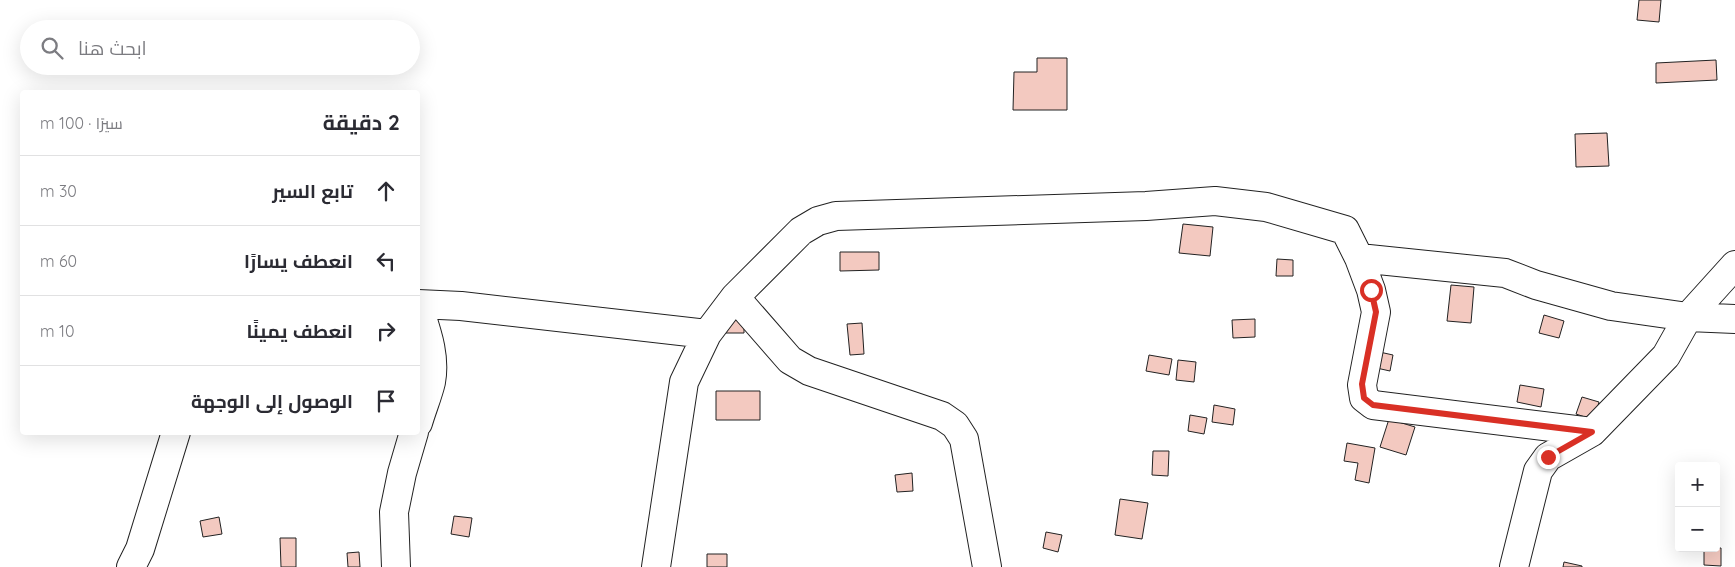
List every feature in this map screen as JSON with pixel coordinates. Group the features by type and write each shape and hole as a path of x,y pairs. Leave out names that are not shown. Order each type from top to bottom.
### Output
{"street":[{"path":"656,567 684,382 707,334 735,297 802,231 818,221 836,216 1146,206 1215,201 1266,207 1345,230 1359,258 1371,290 1376,312 1362,384 1364,398 1373,405 1592,432"},
{"path":"1359,258 1505,273 1536,285 1611,306 1688,317 1735,319"},
{"path":"1514,567 1538,471 1548,457 1592,432 1666,356 1688,317 1735,265"},
{"path":"735,297 790,360 809,371 942,416 955,425 964,439 987,567"},
{"path":"420,304 707,334"},
{"path":"420,310 430,339 433,364 431,382 420,417"},
{"path":"131,567 140,549 175,435"},
{"path":"396,567 394,512 402,473 413,435"}],"building":[{"path":"1639,0 1661,0 1659,22 1637,20"},
{"path":"1037,58 1067,58 1067,110 1013,110 1014,72 1037,72"},
{"path":"1716,60 1717,80 1656,83 1656,63"},
{"path":"1607,133 1609,166 1576,167 1575,134"},
{"path":"1183,224 1213,227 1210,256 1179,253"},
{"path":"840,252 879,252 879,270 840,271"},
{"path":"1277,259 1293,260 1293,276 1276,276"},
{"path":"1451,285 1474,287 1471,323 1447,321"},
{"path":"724,315 744,315 744,333 724,333"},
{"path":"1544,315 1564,321 1559,338 1539,333"},
{"path":"1255,319 1255,337 1233,338 1232,320"},
{"path":"862,323 864,354 850,355 847,324"},
{"path":"1375,351 1393,355 1390,371 1372,367"},
{"path":"1149,355 1172,359 1169,375 1146,371"},
{"path":"1178,360 1196,362 1194,382 1176,380"},
{"path":"1520,385 1544,389 1541,407 1517,402"},
{"path":"716,391 760,391 760,420 716,420"},
{"path":"1582,397 1599,402 1594,420 1576,414"},
{"path":"1214,405 1235,409 1233,425 1212,422"},
{"path":"1190,415 1207,418 1204,434 1188,431"},
{"path":"1389,419 1415,427 1406,455 1380,447"},
{"path":"1347,443 1375,448 1369,483 1355,480 1358,463 1344,461"},
{"path":"1153,451 1169,451 1168,476 1152,475"},
{"path":"912,473 913,491 897,492 895,475"},
{"path":"1120,499 1148,503 1142,539 1115,535"},
{"path":"454,516 472,518 469,537 451,534"},
{"path":"219,517 222,534 203,537 200,521"},
{"path":"1046,532 1062,535 1058,552 1043,548"},
{"path":"280,538 296,538 296,567 281,567"},
{"path":"1721,548 1721,566 1704,565 1704,552 1720,552"},
{"path":"359,552 360,567 348,567 347,553"},
{"path":"707,554 727,554 727,567 707,567"},
{"path":"1564,562 1582,566 1582,567 1563,567"}],"route":[{"path":"1371,290 1376,312 1362,384 1364,398 1373,405 1592,432 1548,457"}]}
